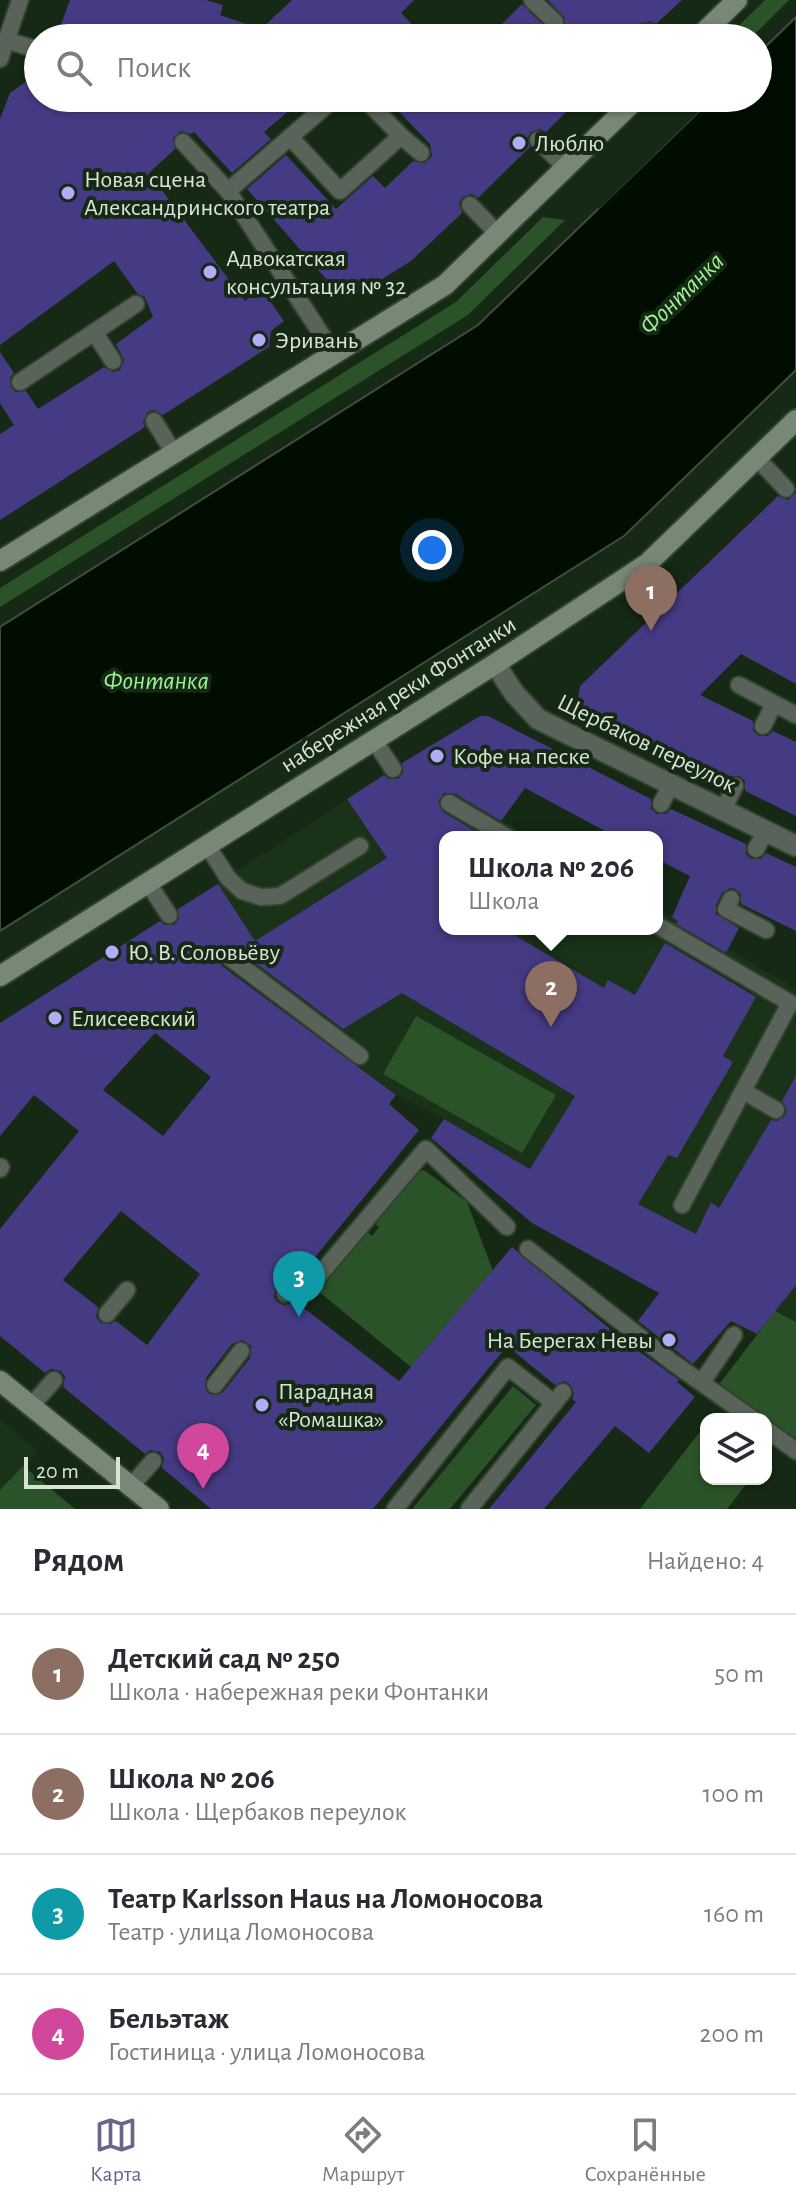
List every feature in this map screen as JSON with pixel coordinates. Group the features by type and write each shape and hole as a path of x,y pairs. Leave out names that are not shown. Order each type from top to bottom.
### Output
{"main road":[{"path":"712,24 737,0"},
{"path":"0,561 445,285 621,112"},
{"name":"набережная реки Фонтанки","path":"0,976 495,664 648,563 796,420"},
{"path":"0,1381 159,1509"}],"street":[{"name":"Щербаков переулок","path":"495,664 514,693 538,719 723,810 761,840 796,846"}],"lane":[{"path":"0,59 20,0"},
{"path":"532,0 555,22"},
{"path":"6,40 24,46"},
{"path":"228,191 319,112"},
{"path":"378,112 421,153"},
{"path":"290,137 340,191 401,136"},
{"path":"538,140 566,168"},
{"path":"183,142 228,191 335,355"},
{"path":"470,205 498,234"},
{"path":"20,382 136,304"},
{"path":"94,332 113,361"},
{"path":"154,421 174,453"},
{"path":"757,458 786,489"},
{"path":"739,685 796,715"},
{"path":"763,726 774,704"},
{"path":"374,740 393,769"},
{"path":"661,804 671,785"},
{"path":"723,810 735,786"},
{"path":"449,803 497,831"},
{"path":"207,845 228,878 242,891 261,897 280,896 360,846"},
{"path":"148,883 169,915"},
{"path":"731,899 726,909 766,930"},
{"path":"663,929 790,1003 682,1205"},
{"path":"229,957 360,1056"},
{"path":"743,1091 776,1110"},
{"path":"285,1294 311,1285 426,1149 507,1227"},
{"path":"528,1249 616,1325 745,1413"},
{"path":"107,1314 127,1290"},
{"path":"702,1382 734,1335"},
{"path":"215,1385 241,1351"},
{"path":"395,1509 508,1367 558,1398 469,1509"},
{"path":"31,1406 54,1380"},
{"path":"772,1433 796,1451"},
{"path":"131,1486 153,1461"}],"shaded area":[{"path":"765,0 789,0 765,24 740,24"},
{"path":"543,217 565,220 468,315 0,607 0,588 456,302"},
{"path":"403,763 522,831 439,831 439,935 663,935 663,911 796,989 796,1322 444,1119 396,1095 213,956 160,921"},
{"path":"416,1016 556,1095 522,1153 383,1074"},
{"path":"424,1170 467,1202 493,1271 411,1367 318,1291 318,1286 365,1230 372,1236 379,1227 372,1222 414,1173"},
{"path":"775,1311 796,1322 796,1443 772,1425 772,1413 755,1413 718,1386"},
{"path":"513,1386 536,1405 450,1509 414,1509 413,1508"},
{"path":"0,1419 39,1452 24,1466 75,1509 0,1509"},
{"path":"700,1432 700,1485 745,1485 727,1509 640,1509"},
{"path":"23,1466 75,1509 0,1509 0,1490"}],"water":[{"name":"Фонтанка","path":"796,17 796,370 624,536 0,931 0,627 478,325 699,112 772,112 772,40"}],"pier":[{"path":"693,112 699,112 599,209 597,206"}],"building":[{"path":"70,0 206,0 223,5 220,15 246,24 61,24"},
{"path":"292,0 414,0 401,13 412,24 266,24"},
{"path":"548,0 682,0 656,24 649,21 640,24 564,24 565,18"},
{"path":"522,4 542,24 502,24"},
{"path":"24,83 24,112 288,112 264,132 271,139 232,173 194,132 181,131 173,138 175,149 149,173 245,301 261,288 284,321 271,331 269,347 163,415 154,410 148,412 143,421 145,427 0,520 0,434 14,425 0,403 0,352 14,373 10,378 11,387 16,392 26,391 38,409 104,367 113,372 120,370 124,360 116,344 153,317 145,297 138,294 114,261 0,345 0,119 10,93"},
{"path":"399,112 566,112 546,132 540,129 531,132 527,138 530,147 478,198 472,194 463,197 459,203 462,213 411,261 352,298 341,296 247,189 286,155 336,209 373,176 385,188 413,161 425,163 432,156 430,144"},
{"path":"796,493 796,684 741,654 700,695 753,721 753,731 759,736 768,736 773,731 796,742 796,816 745,791 745,781 739,776 730,776 725,782 576,710 580,686 778,496 788,500"},
{"path":"480,716 488,716 651,799 651,809 657,814 666,814 671,809 746,844 746,854 751,859 761,859 766,853 796,867 796,931 741,904 741,894 735,889 730,888 722,893 716,905 716,914 739,928 726,953 676,924 678,921 672,917 690,876 663,862 663,831 605,831 525,788 501,821 454,793 444,793 438,802 443,812 475,831 439,831 439,935 514,935 604,988 608,980 635,995 665,943 756,997 723,1056 733,1062 677,1158 668,1155 638,1204 696,1234 711,1202 719,1208 771,1120 777,1121 785,1116 787,1109 782,1101 796,1076 796,1285 757,1334 731,1321 693,1364 638,1321 659,1293 532,1223 431,1138 444,1119 530,1169 575,1096 402,993 343,1029 236,948 225,947 218,955 222,966 396,1095 389,1104 419,1130 298,1278 276,1287 274,1297 277,1302 284,1305 296,1302 399,1381 512,1247 623,1340 679,1380 677,1382 695,1397 649,1453 615,1426 544,1509 489,1509 576,1402 572,1399 574,1393 570,1384 564,1381 555,1385 507,1346 373,1509 211,1509 162,1468 164,1458 160,1452 150,1450 145,1454 63,1387 65,1377 61,1371 51,1369 45,1373 0,1336 0,1229 79,1131 34,1095 0,1136 0,1023 160,921 165,925 174,925 179,919 178,909 218,884 255,941 387,858 347,799 384,775 389,779 398,779 403,773 402,763","holes":["155,1033 211,1077 163,1136 103,1090","121,1211 200,1274 147,1345 116,1321 101,1323 96,1317 98,1307 63,1280","242,1340 251,1346 250,1358 223,1392 209,1394 205,1388 206,1378 232,1344"]}],"place":[{"name":"Люблю","path":"519,143"},
{"name":"Новая сцена Александринского театра","path":"68,193"},
{"name":"Адвокатская консультация № 32","path":"210,272"},
{"name":"Эривань","path":"259,340"},
{"name":"Детский сад № 250","path":"651,631"},
{"name":"Кофе на песке","path":"437,756"},
{"name":"Ю. В. Соловьёву","path":"112,952"},
{"name":"Елисеевский","path":"55,1018"},
{"name":"Школа № 206","path":"551,1027"},
{"name":"Театр Karlsson Haus на Ломоносова","path":"299,1317"},
{"name":"На Берегах Невы","path":"669,1340"},
{"name":"Парадная «Ромашка»","path":"262,1405"},
{"name":"Бельэтаж","path":"203,1489"}]}
